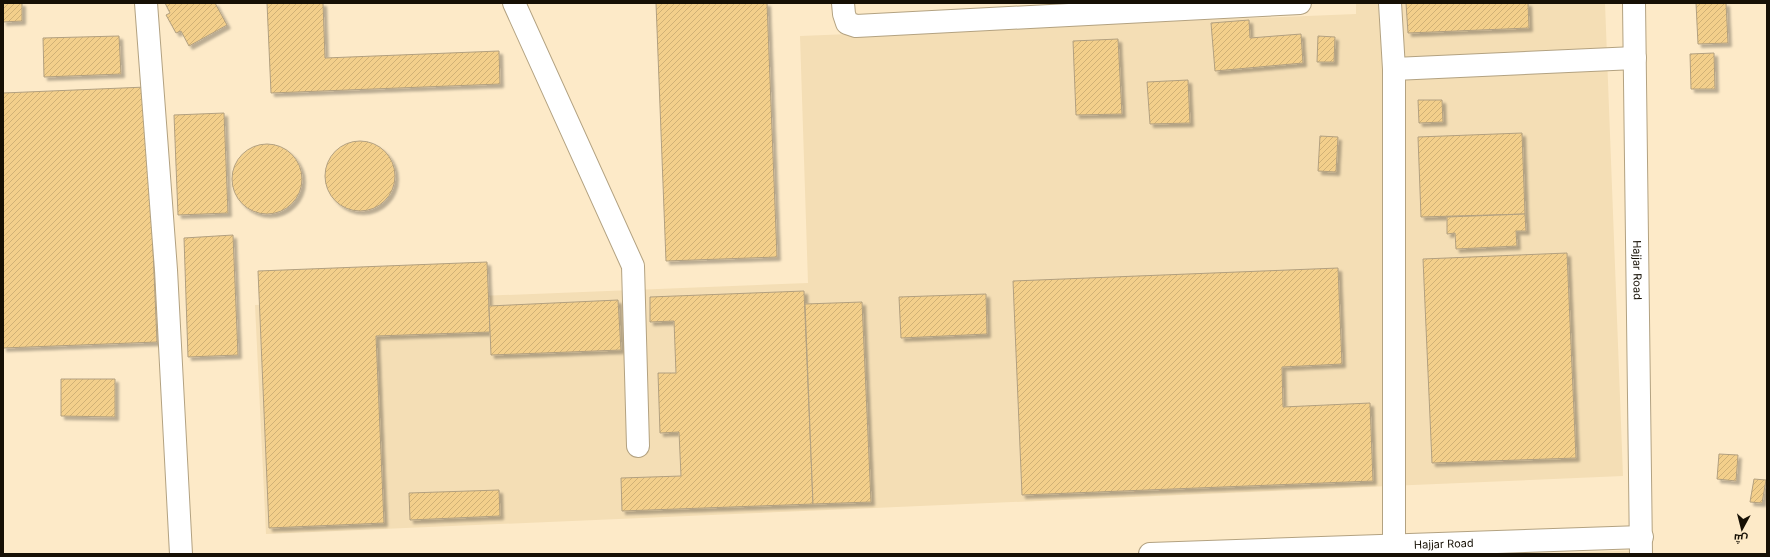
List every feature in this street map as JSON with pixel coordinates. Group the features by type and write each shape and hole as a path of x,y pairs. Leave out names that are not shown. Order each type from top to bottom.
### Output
{"street":[{"path":"146,3 166,270 181,554"},
{"path":"514,3 633,266 638,446"},
{"path":"843,3 847,23 856,26 1300,3"},
{"path":"1390,3 1394,69 1394,549"},
{"name":"Hajjar Road","path":"1150,554 1641,546 1634,3"},
{"path":"1394,69 1635,58"}],"shaded area":[{"path":"1356,3 1605,3 1623,476 266,534 255,305 808,283 800,36 1356,14"},
{"path":"1642,550 1642,554 1537,554"}],"building":[{"path":"3,3 22,3 22,21 3,22"},
{"path":"165,3 215,3 227,25 189,46 181,31 176,33 166,15 170,13"},
{"path":"267,3 323,3 325,58 499,51 500,84 271,93"},
{"path":"656,3 767,3 777,257 666,261"},
{"path":"1406,3 1528,3 1529,28 1408,33"},
{"path":"1696,3 1726,3 1728,43 1698,44"},
{"path":"1249,20 1250,38 1301,34 1303,63 1215,71 1211,23"},
{"path":"119,36 121,74 44,77 43,38"},
{"path":"1318,36 1335,37 1334,62 1317,62"},
{"path":"1118,39 1122,114 1076,115 1073,41"},
{"path":"1714,53 1715,89 1691,89 1690,54"},
{"path":"1188,80 1190,123 1150,124 1147,82"},
{"path":"146,87 157,342 3,348 3,93"},
{"path":"1418,100 1442,100 1443,122 1419,123"},
{"path":"224,113 228,213 178,215 174,115"},
{"path":"1522,133 1525,214 1421,217 1418,137"},
{"path":"1320,136 1338,137 1336,172 1318,171"},
{"path":"360,141 379,147 389,157 395,176 389,195 379,205 360,211 341,205 331,195 325,176 331,157 341,147"},
{"path":"267,144 286,150 296,160 302,179 296,198 286,208 267,214 248,208 238,198 232,179 238,160 248,150"},
{"path":"1525,214 1526,231 1516,231 1517,246 1456,249 1455,233 1447,234 1447,217"},
{"path":"233,235 238,355 188,357 184,238"},
{"path":"1567,253 1576,458 1432,463 1423,259"},
{"path":"487,262 490,332 376,336 384,523 269,528 258,271"},
{"path":"1338,268 1342,364 1282,367 1283,407 1370,403 1373,481 1022,495 1013,281"},
{"path":"804,291 813,504 622,511 621,478 681,476 679,432 660,433 658,373 676,373 674,321 650,322 650,297"},
{"path":"986,294 987,334 901,338 899,297"},
{"path":"618,300 621,350 491,355 489,306"},
{"path":"862,302 871,502 813,504 805,304"},
{"path":"61,379 115,379 115,417 61,416"},
{"path":"1719,454 1738,455 1736,481 1717,479"},
{"path":"1754,479 1766,480 1762,503 1750,502"},
{"path":"499,490 500,516 410,520 409,493"}]}
